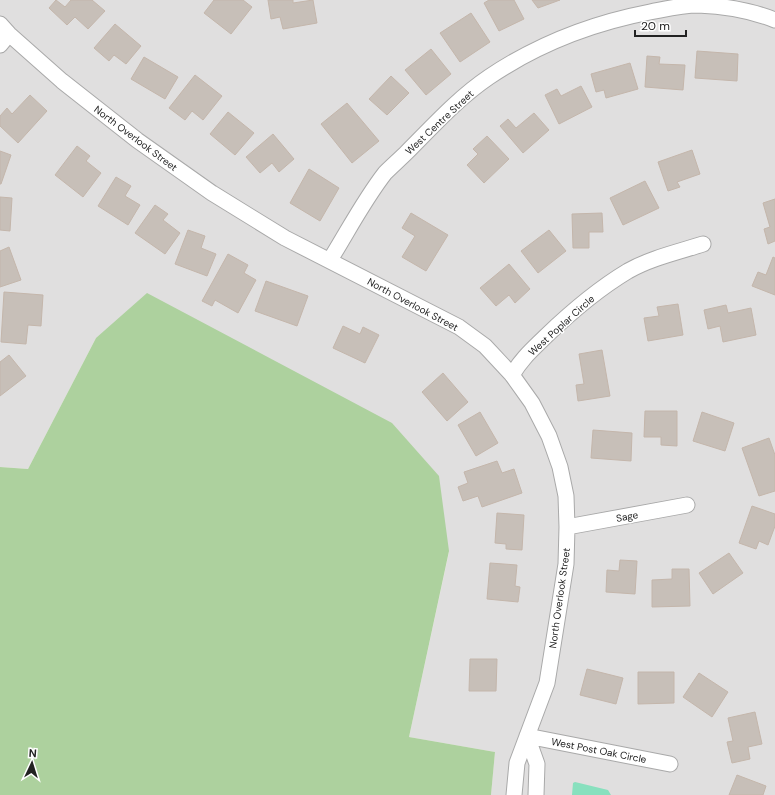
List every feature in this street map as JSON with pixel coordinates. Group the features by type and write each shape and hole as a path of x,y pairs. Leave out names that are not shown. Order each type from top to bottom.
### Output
{"street":[{"name":"West Centre Street","path":"330,260 365,202 386,172 457,102 488,78 520,58 552,42 590,27 630,15 670,8 697,5 733,4 775,20"},
{"name":"North Overlook Street","path":"3,34 131,135 212,193 285,238 459,327 485,346 512,375 532,403 549,436 560,467 566,496 568,527 566,564 547,682 517,763 514,795"},
{"name":"West Poplar Circle","path":"512,375 520,362 564,319 600,290 629,271 657,258 703,244"},
{"name":"Sage","path":"568,527 686,505"},
{"name":"West Post Oak Circle","path":"527,736 670,764"},
{"path":"527,736 537,764 536,795"}],"shaded area":[{"path":"0,0 775,0 775,795 491,795 495,752 409,737 449,552 96,338 28,469 0,467"}],"green space":[{"path":"147,293 392,423 439,476 449,551 409,737 495,752 491,795 0,795 0,467 28,469 96,338"},
{"path":"575,782 608,790 611,795 572,795 573,783"}],"building":[{"path":"56,0 65,7 71,0 92,0 105,11 88,29 75,17 67,25 49,8"},
{"path":"214,0 243,0 252,7 231,34 204,13"},
{"path":"268,0 293,0 293,3 313,0 317,23 283,29 280,17 271,19"},
{"path":"489,0 514,0 524,19 499,31 484,3"},
{"path":"532,0 560,0 538,8"},
{"path":"471,13 490,42 460,62 440,33"},
{"path":"115,24 141,46 126,64 114,55 109,61 94,48"},
{"path":"431,49 451,74 426,95 405,70"},
{"path":"697,51 738,54 737,81 695,78"},
{"path":"647,56 660,57 659,64 685,65 683,90 645,87"},
{"path":"144,57 178,77 165,99 131,79"},
{"path":"630,63 638,89 606,98 604,90 596,92 591,74"},
{"path":"195,75 222,96 203,120 192,111 185,120 169,108"},
{"path":"391,76 409,93 387,115 369,99"},
{"path":"581,86 592,107 559,124 545,95 557,89 561,96"},
{"path":"30,95 47,111 18,143 0,126 0,116 7,108 12,114"},
{"path":"347,103 379,141 352,163 321,124"},
{"path":"228,112 254,133 235,155 210,134"},
{"path":"534,113 549,130 523,153 500,126 508,119 516,128"},
{"path":"273,134 294,159 279,172 272,163 260,173 246,157"},
{"path":"487,136 509,159 484,183 467,165 478,154 473,149"},
{"path":"77,146 90,156 86,161 101,173 83,197 55,175"},
{"path":"692,150 700,174 677,182 680,187 668,191 658,162"},
{"path":"0,151 11,155 1,184 0,184"},
{"path":"309,169 339,188 320,221 290,203"},
{"path":"116,177 131,186 125,196 140,205 128,225 98,206"},
{"path":"645,181 659,208 623,225 610,198"},
{"path":"0,197 12,198 10,231 0,230"},
{"path":"775,199 775,241 768,244 764,229 770,227 763,203"},
{"path":"155,205 168,214 163,220 180,233 165,254 135,233"},
{"path":"411,213 448,235 426,271 402,257 415,236 402,228"},
{"path":"602,213 603,232 589,232 589,248 573,248 572,214"},
{"path":"188,230 205,236 201,248 216,254 207,276 175,264"},
{"path":"549,230 566,251 538,273 521,251"},
{"path":"9,247 21,280 0,287 0,251"},
{"path":"228,254 248,265 244,273 256,280 238,313 215,300 212,306 202,301"},
{"path":"773,257 775,258 775,295 752,286 758,272 766,275"},
{"path":"509,264 530,289 515,303 509,295 496,306 480,288"},
{"path":"266,281 308,296 297,326 255,311"},
{"path":"4,292 43,295 41,326 28,325 26,344 1,342"},
{"path":"678,304 683,335 648,341 644,318 659,316 657,307"},
{"path":"726,305 728,313 751,308 756,335 723,342 720,326 708,329 704,310"},
{"path":"343,326 360,334 363,327 379,335 365,363 333,348"},
{"path":"602,350 610,396 578,401 576,385 584,384 579,354"},
{"path":"9,355 26,376 0,396 0,362"},
{"path":"443,373 468,402 447,421 422,392"},
{"path":"645,411 677,411 677,446 661,445 661,437 644,437"},
{"path":"480,412 498,443 476,456 458,425"},
{"path":"702,412 734,423 725,451 693,441"},
{"path":"593,430 632,433 631,461 591,458"},
{"path":"769,438 775,455 775,491 759,496 742,448"},
{"path":"497,461 502,473 514,469 522,493 482,507 478,496 463,501 458,487 468,483 464,472"},
{"path":"752,506 775,514 775,526 768,545 759,541 756,549 739,543"},
{"path":"497,513 524,515 522,550 506,549 506,544 495,543"},
{"path":"729,553 743,573 713,594 699,573"},
{"path":"620,560 637,561 635,594 606,592 607,570 619,571"},
{"path":"490,563 517,565 515,586 520,587 518,602 487,599"},
{"path":"672,569 689,569 690,606 652,607 652,580 672,579"},
{"path":"470,659 497,659 496,691 469,691"},
{"path":"587,669 623,678 616,704 580,695"},
{"path":"638,672 674,672 674,703 638,704"},
{"path":"699,673 728,692 712,717 683,697"},
{"path":"755,712 762,744 748,747 750,759 732,763 727,742 733,741 728,718"},
{"path":"737,775 766,786 763,795 729,795"}]}
